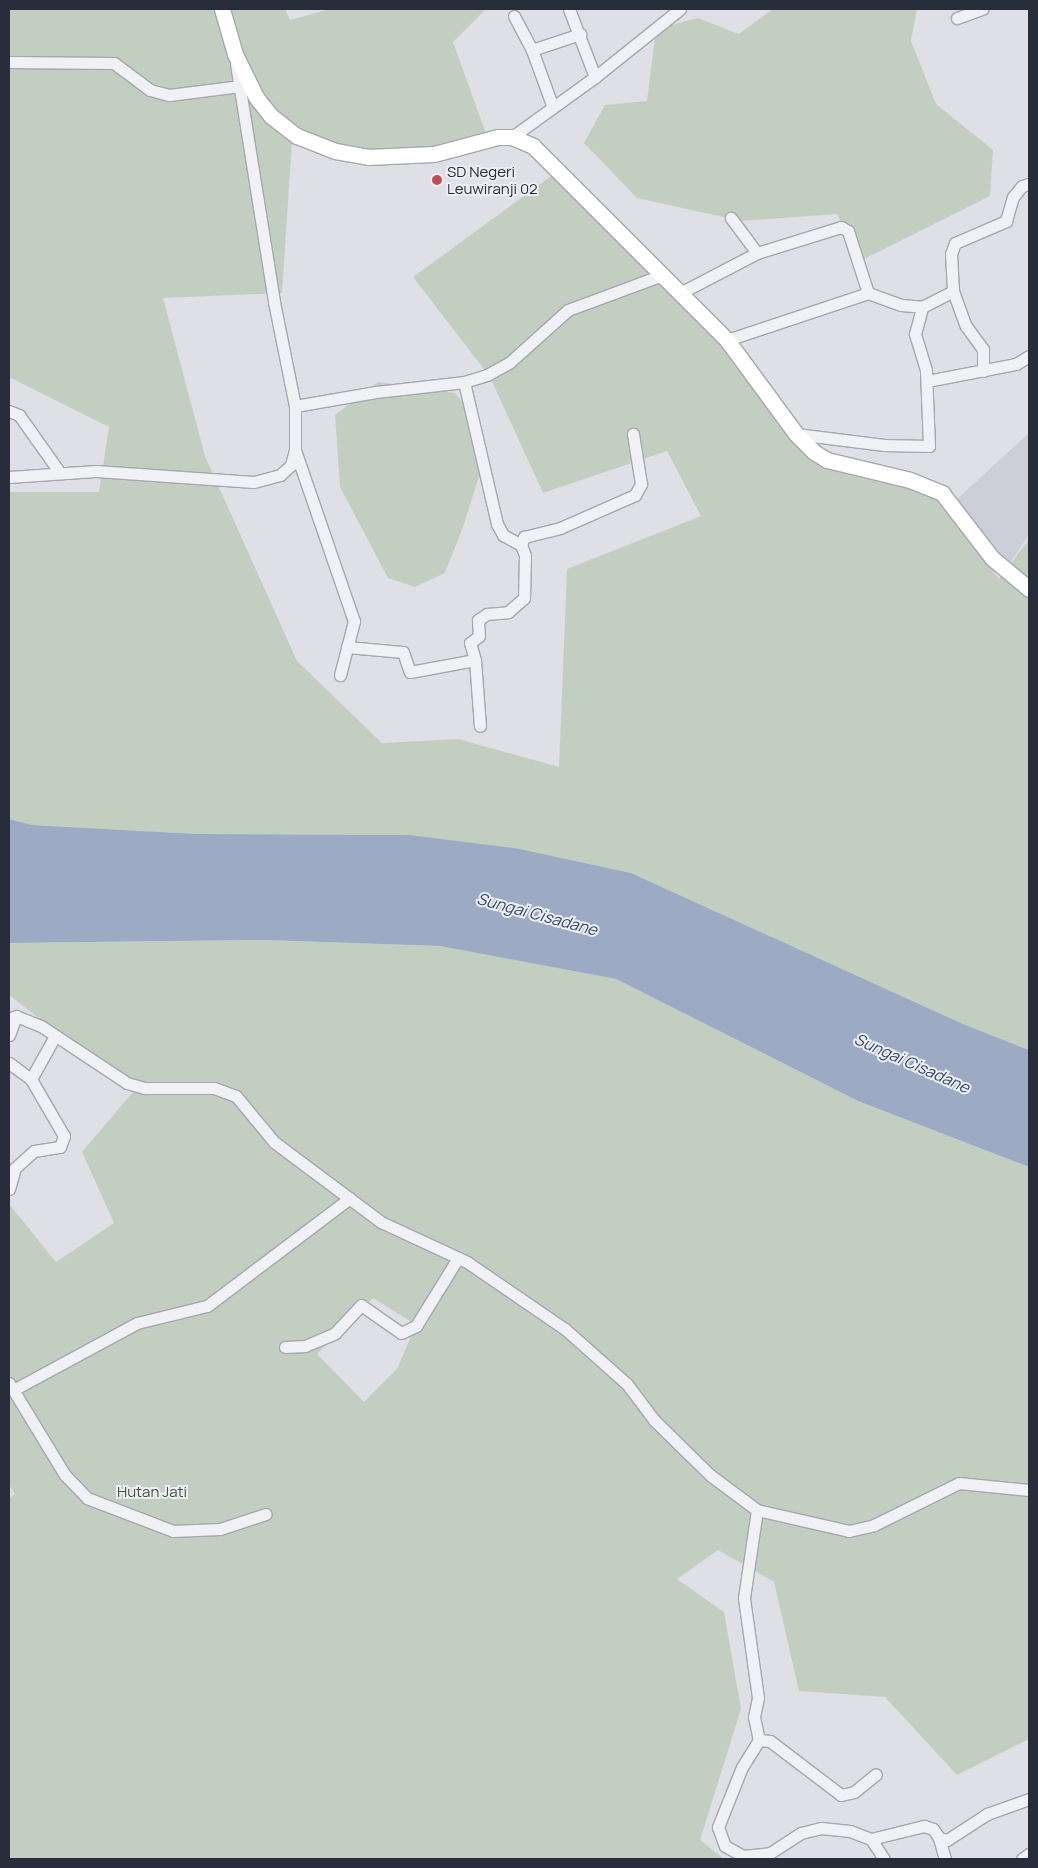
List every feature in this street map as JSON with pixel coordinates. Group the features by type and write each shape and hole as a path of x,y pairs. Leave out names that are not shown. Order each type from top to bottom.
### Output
{"main road":[{"path":"222,9 235,54 256,97 271,116 297,136 335,151 368,157 434,154 512,137 533,146 662,275 682,292 728,340 796,434 827,460 910,480 942,493 992,558 1029,589"}],"street":[{"path":"569,9 595,77"},
{"path":"512,137 552,106 595,77 680,9"},
{"path":"957,18 982,9"},
{"path":"514,16 532,50 552,106"},
{"path":"532,50 580,34"},
{"path":"9,477 96,471 254,482 280,475 291,465 295,450 295,406 235,54"},
{"path":"9,62 114,63 150,90 169,95 240,86"},
{"path":"984,370 983,349 966,326 953,291 951,254 955,243 1006,221 1013,197 1022,186 1029,184"},
{"path":"731,218 757,253"},
{"path":"682,292 757,253 841,227 848,231 868,292"},
{"path":"295,406 376,392 464,382 487,375 510,362 568,310 662,275"},
{"path":"728,340 868,292 901,305 922,308 953,291"},
{"path":"796,434 884,445 929,446 927,381 915,334 922,308"},
{"path":"927,381 1016,364 1029,356"},
{"path":"464,382 497,524 503,535 522,545"},
{"path":"9,411 19,416 60,474"},
{"path":"480,726 475,660 470,642 479,636 478,620 487,614 508,612 524,598 525,555 522,545 524,536 560,528 635,495 640,484 633,434"},
{"path":"295,450 354,621 340,675"},
{"path":"347,647 403,652 410,672 475,660"},
{"path":"9,1035 12,1018 55,1036 127,1083 146,1088 214,1088 236,1096 274,1142 381,1222 458,1258 565,1329 627,1384 654,1420 710,1475 757,1510 850,1531 874,1525 959,1483 1029,1490"},
{"path":"31,1079 55,1036"},
{"path":"9,1063 31,1079 64,1136 60,1147 34,1151 15,1168 9,1189"},
{"path":"266,1514 220,1528 173,1531 87,1498 65,1475 12,1386 136,1323 207,1306 350,1198"},
{"path":"285,1347 305,1346 335,1333 362,1305 401,1333 416,1326 458,1258"},
{"path":"757,1510 744,1598 758,1698 754,1717 759,1740 742,1767 718,1827 725,1846 743,1856 770,1853 801,1833 821,1828 850,1830 871,1839 884,1859"},
{"path":"759,1740 770,1741 841,1795 854,1792 876,1774"},
{"path":"939,1838 946,1840 987,1814 1029,1799"},
{"path":"871,1839 924,1826 933,1829 939,1838 945,1859"},
{"path":"1022,1859 1029,1854"}],"shaded area":[{"path":"1029,433 1029,535 1009,564 956,500"}],"green space":[{"path":"9,9 285,9 290,20 330,9 486,9 453,42 489,142 382,163 327,158 292,141 282,293 163,298 205,456 297,661 382,743 458,739 559,767 567,569 701,516 667,451 543,493 490,377 413,277 554,174 710,326 809,451 904,473 941,502 999,579 1029,539 1029,1050 963,1024 631,873 515,848 410,835 198,834 32,825 9,819 9,492 99,492 109,427 9,377"},
{"path":"773,9 917,9 911,41 936,104 993,150 990,196 860,261 837,214 741,221 637,198 584,143 605,105 647,101 656,29 698,18 739,34"},
{"path":"378,382 455,393 478,421 480,473 463,527 445,573 415,587 388,578 340,487 335,415"},
{"name":"Hutan Jati","path":"265,940 440,946 616,979 858,1101 1029,1167 1029,1739 957,1775 885,1697 799,1691 774,1582 718,1550 677,1579 724,1612 741,1709 700,1840 724,1859 9,1859 9,1498 15,1494 9,1485 9,1204 56,1262 114,1223 82,1152 133,1092 9,995 9,943","holes":["373,1298 416,1325 397,1369 364,1402 317,1354"]}],"water":[{"name":"Sungai Cisadane","path":"9,819 32,825 198,834 410,835 515,848 631,873 963,1024 1029,1050 1029,1167 858,1101 616,979 440,946 265,940 9,943"}],"place":[{"name":"SD Negeri Leuwiranji 02","path":"437,180"}]}
